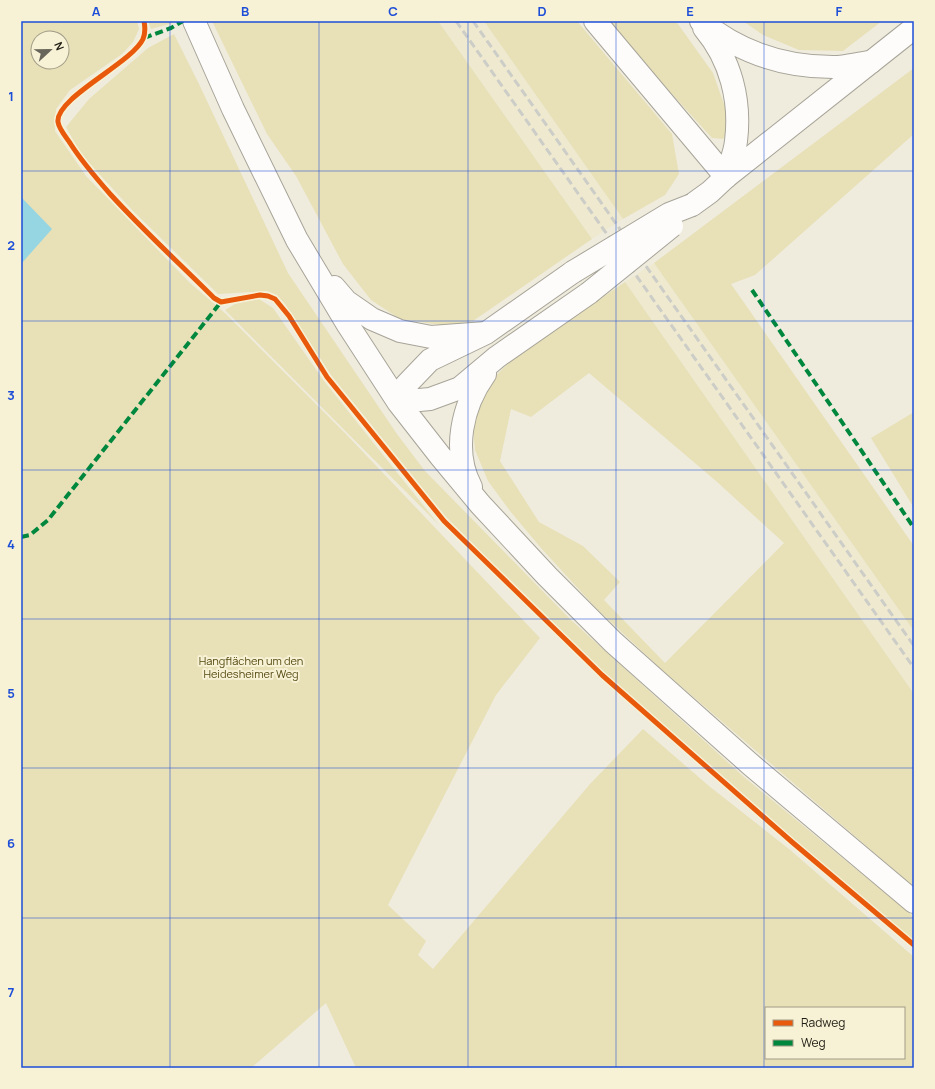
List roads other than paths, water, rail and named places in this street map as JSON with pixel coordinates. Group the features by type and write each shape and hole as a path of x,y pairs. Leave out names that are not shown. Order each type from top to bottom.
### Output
{"main road":[{"path":"194,21 233,109 297,240 348,325 398,402 441,458 480,504 547,576 613,642 750,764 914,902"},
{"path":"595,21 726,177"},
{"path":"700,21 714,40 730,72 738,107 736,143 726,177"},
{"path":"700,21 716,33 745,49 775,60 807,66 839,67 877,57"},
{"path":"398,402 430,399 460,388 497,357 589,293 676,222 692,205 710,192 726,177 914,28"},
{"path":"398,402 406,385 430,360 486,332 573,272 669,214 692,205"},
{"path":"297,240 325,278 346,301 372,319 400,331 431,337 486,332"},
{"path":"480,504 467,479 460,451 463,422 476,386 497,357"}],"water":[{"path":"21,197 52,229 21,264"}],"railway":[{"path":"456,21 914,668"},
{"path":"473,21 914,646"}],"park label":[{"name":"Hangflächen um den Heidesheimer Weg","path":"251,667"}]}
